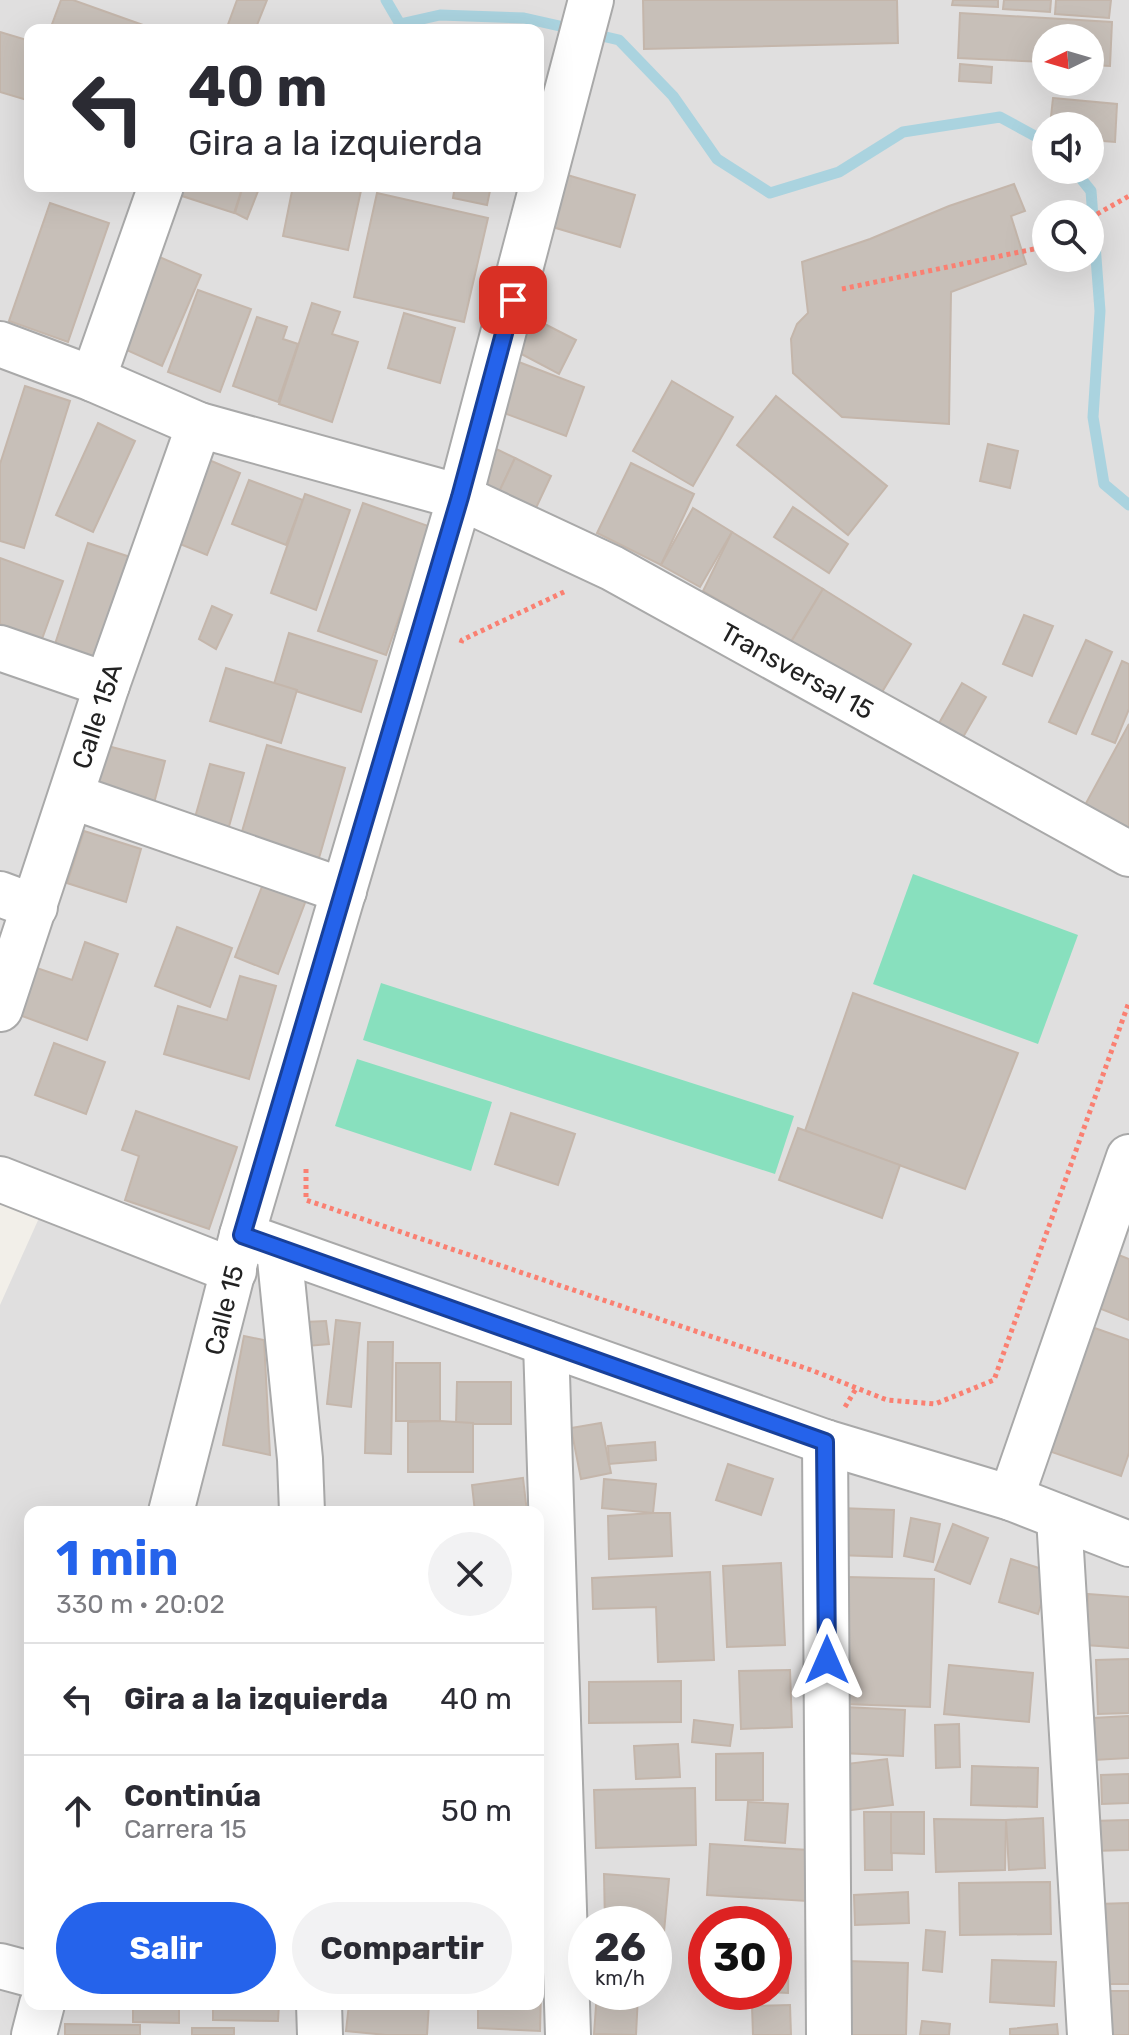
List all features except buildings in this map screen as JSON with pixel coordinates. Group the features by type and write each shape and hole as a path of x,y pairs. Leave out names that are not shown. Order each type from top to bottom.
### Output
{"street":[{"name":"Calle 15","path":"544,183 591,0"},
{"path":"93,379 159,192"},
{"name":"Calle 15","path":"173,1506 252,1252 344,891 460,497 542,192"},
{"name":"Transversal 15","path":"0,344 93,379 199,425 460,497 612,568 1129,854"},
{"name":"Calle 15A","path":"0,1009 17,901 71,796 199,425"},
{"path":"0,648 107,685"},
{"path":"71,796 344,891"},
{"path":"1011,1498 1129,1157"},
{"path":"0,1179 252,1252 546,1343 825,1442 1011,1498 1129,1544"},
{"path":"252,1252 300,1459 302,1506"},
{"path":"546,1343 568,2035"},
{"path":"825,1442 829,2035"},
{"path":"1059,1517 1090,2035"},
{"path":"0,1966 24,1972"},
{"path":"34,2035 40,2010"},
{"path":"319,2010 320,2035"}],"path":[{"path":"1104,210 1129,196"},
{"path":"842,289 1032,249"},
{"path":"457,655 462,640 612,568"},
{"path":"306,1154 306,1200 811,1370 887,1400 935,1404 994,1380 1129,1002"}],"shaded area":[{"path":"0,0 1129,0 1129,2035 0,2035 0,1305 48,1198 0,1194"}],"green space":[{"path":"913,874 1078,935 1038,1044 873,984"},
{"path":"381,983 794,1116 775,1174 363,1040"},
{"path":"357,1059 492,1102 471,1171 335,1126"}],"waterway":[{"path":"386,0 400,24 440,15 524,18 573,29"},
{"path":"589,33 619,40 673,96 717,159 770,193 839,172 903,132 1000,117 1032,134"},
{"path":"1085,184 1091,191 1100,311 1093,417 1104,484 1129,505"}],"route":[{"path":"513,300 460,497 242,1235 825,1442 827,1660"}]}
